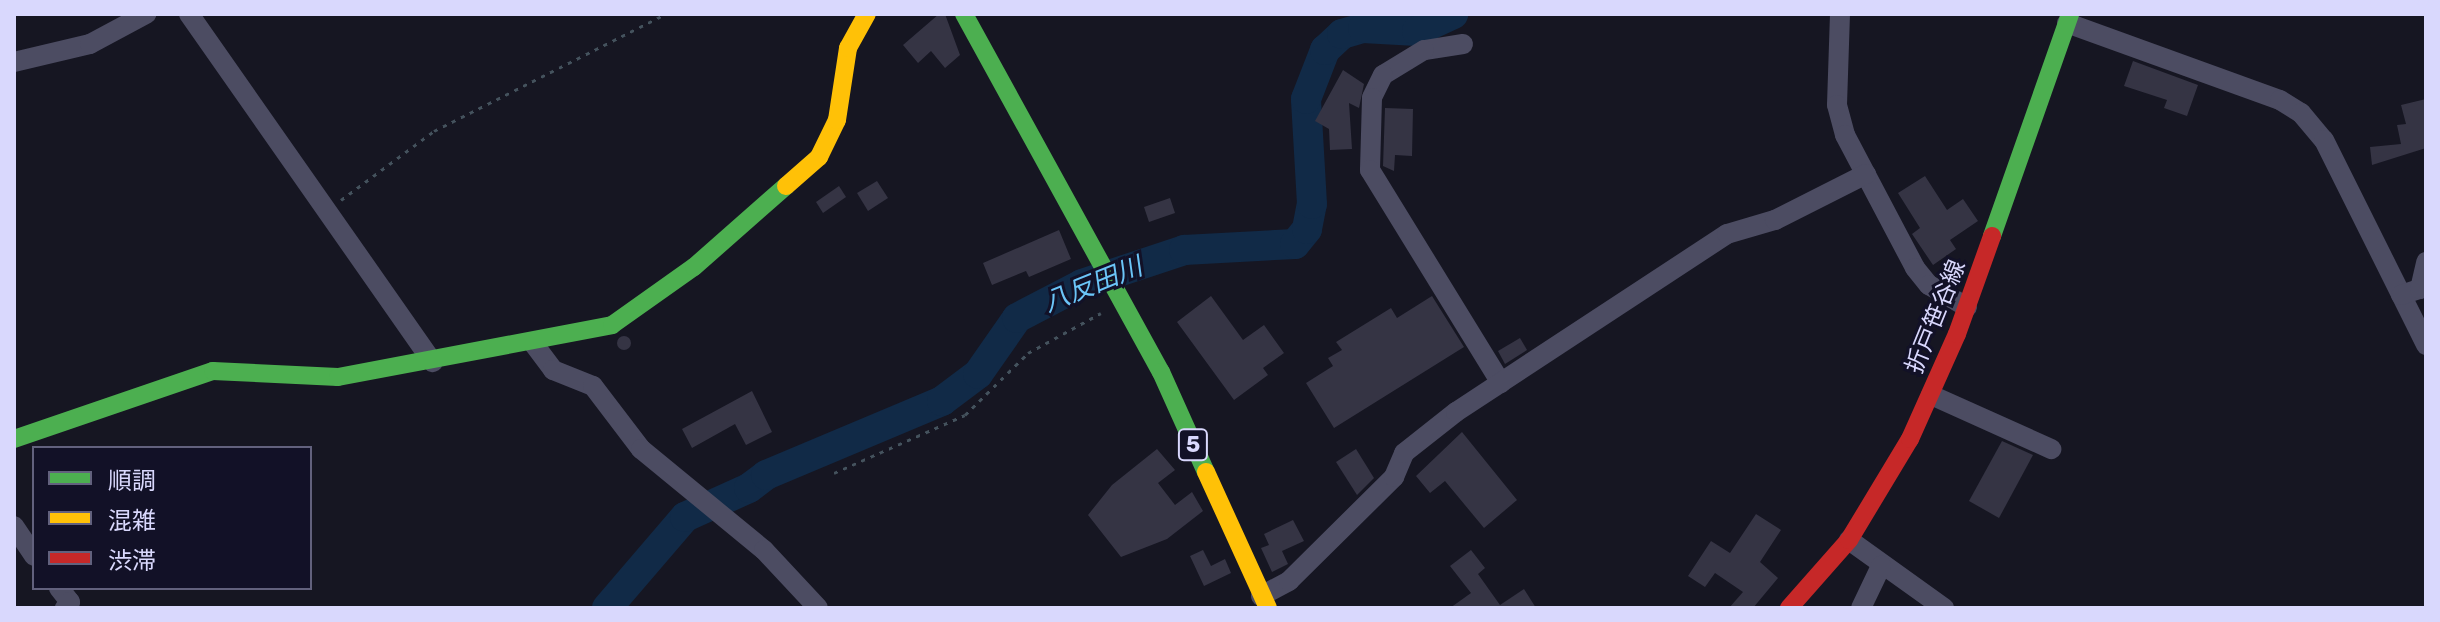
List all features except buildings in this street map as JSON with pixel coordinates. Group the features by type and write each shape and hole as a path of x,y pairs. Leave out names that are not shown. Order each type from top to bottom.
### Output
{"main road":[{"path":"14,439 213,371 338,377 433,362 612,325 694,267 803,175 837,120 848,48 867,14"},
{"name":"5","path":"964,14 1161,372 1265,602"},
{"name":"折戸笹谷線","path":"1789,608 1849,540 1931,395 1967,307 2069,18"}],"street":[{"path":"14,62 90,44 146,14"},
{"path":"189,14 433,362"},
{"path":"1840,14 1837,105 1845,135 1915,268 1929,285 1967,307"},
{"path":"2069,18 2280,100 2301,113 2324,140 2426,345"},
{"path":"1463,44 1424,50 1383,75 1372,98 1370,170 1501,383"},
{"path":"1265,602 1338,535 1394,477 1404,453 1501,383 1727,234 1775,220 1866,174"},
{"path":"2401,295 2420,289 2426,262"},
{"path":"533,343 553,370 593,386 641,449 764,550 818,608"},
{"path":"1931,395 2051,449"},
{"path":"14,526 32,553"},
{"path":"1849,540 1881,566 1944,608"},
{"path":"1861,608 1881,566"},
{"path":"61,590 70,602 65,608"}],"path":[{"path":"327,210 434,131 666,14"},
{"path":"834,473 965,415 1028,353 1063,330 1123,304"}],"waterway":[{"name":"八反田川","path":"607,608 685,517 749,488 766,475 942,401 978,374 1017,318 1082,284 1184,250 1295,244 1307,229 1312,204 1306,99 1325,50 1342,34 1363,28 1417,31 1453,14"}],"traffic: fast":[{"path":"964,14 1161,372 1206,472"},
{"path":"1992,236 2070,14"},
{"path":"14,439 213,371 338,377 612,325 694,267 786,186"}],"traffic: slow":[{"path":"786,186 819,157 837,120 848,48 867,14"},
{"path":"1206,472 1268,608"}],"traffic: jam":[{"path":"1789,608 1849,540 1910,439 1957,334 1992,236"}]}
